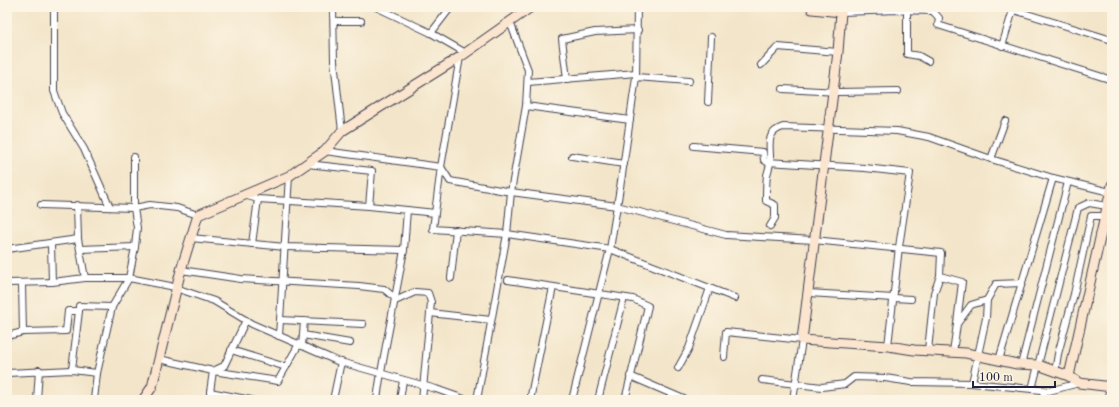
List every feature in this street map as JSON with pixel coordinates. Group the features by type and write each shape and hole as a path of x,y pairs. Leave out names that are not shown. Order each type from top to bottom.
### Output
{"main road":[{"path":"143,400 152,387 176,288 198,214 289,176 325,150 342,131 462,55 531,7"},
{"path":"812,7 812,9 843,10 802,340 953,352 1021,365 1038,365 1069,376 1079,383 1111,384"},
{"path":"1069,376 1088,298 1111,188"}],"street":[{"path":"54,7 54,91 62,113 84,149 110,207"},
{"path":"333,7 334,61 342,131"},
{"path":"376,7 431,33 462,55 441,167 433,229 507,234 610,249 736,298"},
{"path":"431,33 451,7"},
{"path":"572,400 610,249 624,164 636,75 638,30 637,7"},
{"path":"1004,7 1112,40"},
{"path":"843,10 899,8 907,10 934,9 938,18 938,25 1112,80"},
{"path":"1002,46 1014,9"},
{"path":"907,10 907,54 919,56 928,61"},
{"path":"334,21 361,21"},
{"path":"477,400 507,234 511,192 526,106 528,70 510,22"},
{"path":"567,79 562,39 595,32 638,30"},
{"path":"708,102 711,37"},
{"path":"761,65 778,47 838,52"},
{"path":"528,82 636,75 689,81"},
{"path":"783,89 898,91"},
{"path":"526,106 630,120"},
{"path":"991,159 1005,121"},
{"path":"770,226 775,218 775,205 766,201 766,186 770,162 770,140 776,130 783,127 897,131 929,137 991,159 1068,182 1111,188"},
{"path":"694,146 763,152 764,160 770,162 865,168 910,173 899,247 888,346"},
{"path":"325,150 441,167 450,181 511,192 617,206 726,235 899,247 941,253 940,276 934,293 928,350"},
{"path":"572,156 624,164"},
{"path":"94,400 97,373 112,307 129,278 135,247 137,228 134,208 134,157"},
{"path":"307,164 372,170 369,206"},
{"path":"279,336 284,281 289,176"},
{"path":"999,360 1054,178"},
{"path":"1021,365 1068,182"},
{"path":"244,195 258,199 369,206 435,213"},
{"path":"252,244 258,199"},
{"path":"1032,389 1078,208 1089,203 1107,206"},
{"path":"41,205 134,208 150,205 177,208 198,214"},
{"path":"78,205 78,239 85,278"},
{"path":"377,400 380,374 404,250 407,210"},
{"path":"1055,372 1091,216 1104,216"},
{"path":"451,278 456,230"},
{"path":"191,238 285,247 404,250"},
{"path":"7,249 78,239"},
{"path":"51,244 52,282"},
{"path":"80,249 135,247"},
{"path":"181,270 241,279 384,289 395,299"},
{"path":"940,276 962,282 953,352"},
{"path":"7,283 22,284 85,278 129,278 176,288 214,301 246,320 279,336 341,362 465,400"},
{"path":"508,280 598,295 633,299 648,306 624,400"},
{"path":"972,383 986,318 987,300 996,284 1022,283"},
{"path":"22,284 23,332"},
{"path":"530,400 553,287"},
{"path":"678,368 690,348 710,288"},
{"path":"395,299 415,292 428,293 431,302 422,400"},
{"path":"808,293 911,299"},
{"path":"598,400 624,298"},
{"path":"956,324 971,305 987,300"},
{"path":"72,370 79,306 112,307"},
{"path":"7,336 23,332 66,331 68,311 79,311"},
{"path":"430,313 491,320"},
{"path":"214,371 224,366 246,320"},
{"path":"280,320 363,324"},
{"path":"159,359 214,371 278,381 300,345 303,335 304,321"},
{"path":"724,357 726,332 802,340 793,400"},
{"path":"303,335 350,343"},
{"path":"231,350 286,366"},
{"path":"333,400 341,362"},
{"path":"7,373 39,370 72,370 97,373"},
{"path":"37,400 39,370"},
{"path":"212,400 210,392 214,371"},
{"path":"630,376 686,400"},
{"path":"762,380 822,387 845,384 854,377 885,378 911,382 972,383 1032,389 1045,392 1079,383"},
{"path":"400,400 403,380"},
{"path":"1107,400 1111,384"},
{"path":"210,392 250,400"},
{"path":"1041,400 1045,392"}]}
